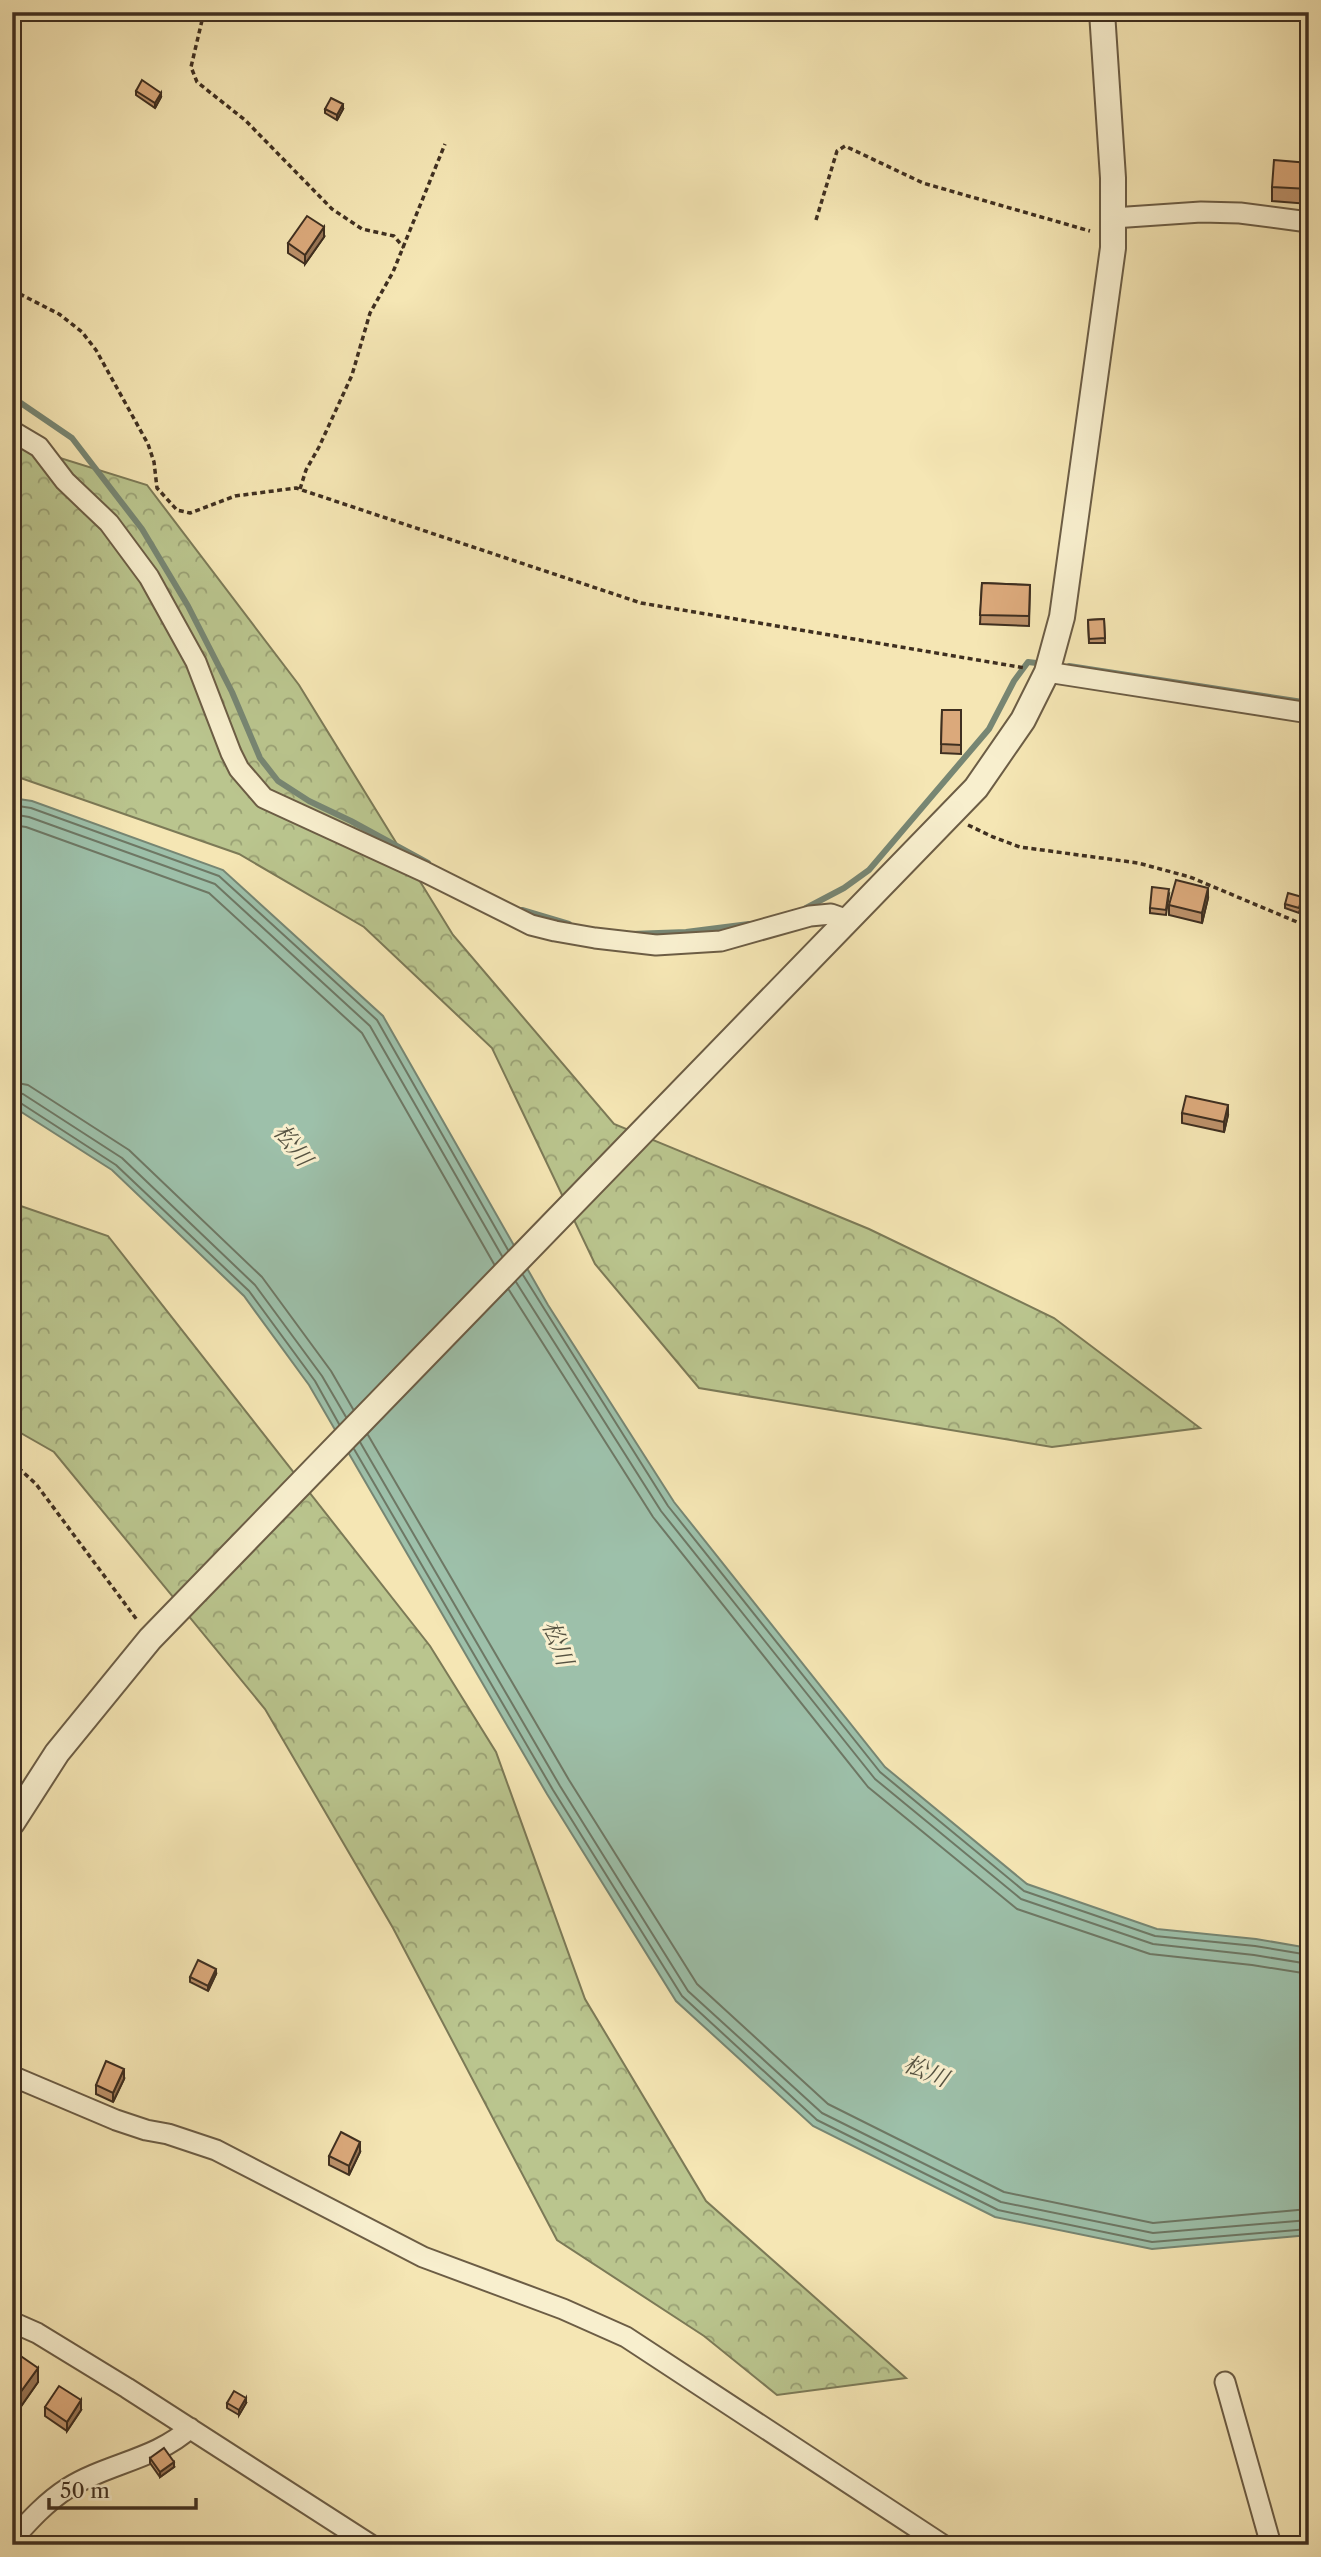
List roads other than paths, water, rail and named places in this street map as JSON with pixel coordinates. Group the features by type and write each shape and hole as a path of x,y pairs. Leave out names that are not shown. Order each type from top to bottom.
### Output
{"street":[{"path":"12,1823 57,1753 150,1639 976,788 1023,720 1047,672 1062,617 1113,227 1114,178 1102,12"},
{"path":"1113,227 1201,212 1240,213 1301,221"},
{"path":"12,431 39,447 65,481 109,523 149,577 196,662 239,769 264,798 425,872 531,925 555,931 656,945 721,941 810,916 831,914 848,920"},
{"path":"1047,672 1309,713"},
{"path":"12,2076 116,2120 216,2150 423,2257 563,2309 626,2337 943,2545"},
{"path":"12,2322 37,2333 190,2428 371,2545"},
{"path":"1225,2382 1271,2545"},
{"path":"12,2540 37,2513 70,2487 169,2443 190,2428"}],"water":[{"name":"松川","path":"12,798 32,801 223,870 383,1016 548,1305 674,1502 885,1767 1027,1884 1157,1929 1256,1939 1309,1948 1309,2235 1152,2249 995,2217 813,2126 676,2001 547,1794 309,1385 244,1296 112,1170 12,1106"}],"waterway":[{"path":"12,397 72,438 142,529 188,606 232,692 260,758 278,781 309,801 428,863"},
{"path":"806,908 844,888 869,870 989,729 1014,681 1028,662 1045,664"},
{"path":"1069,666 1309,703"},
{"path":"522,910 569,924"},
{"path":"631,934 686,932 749,924"}]}
